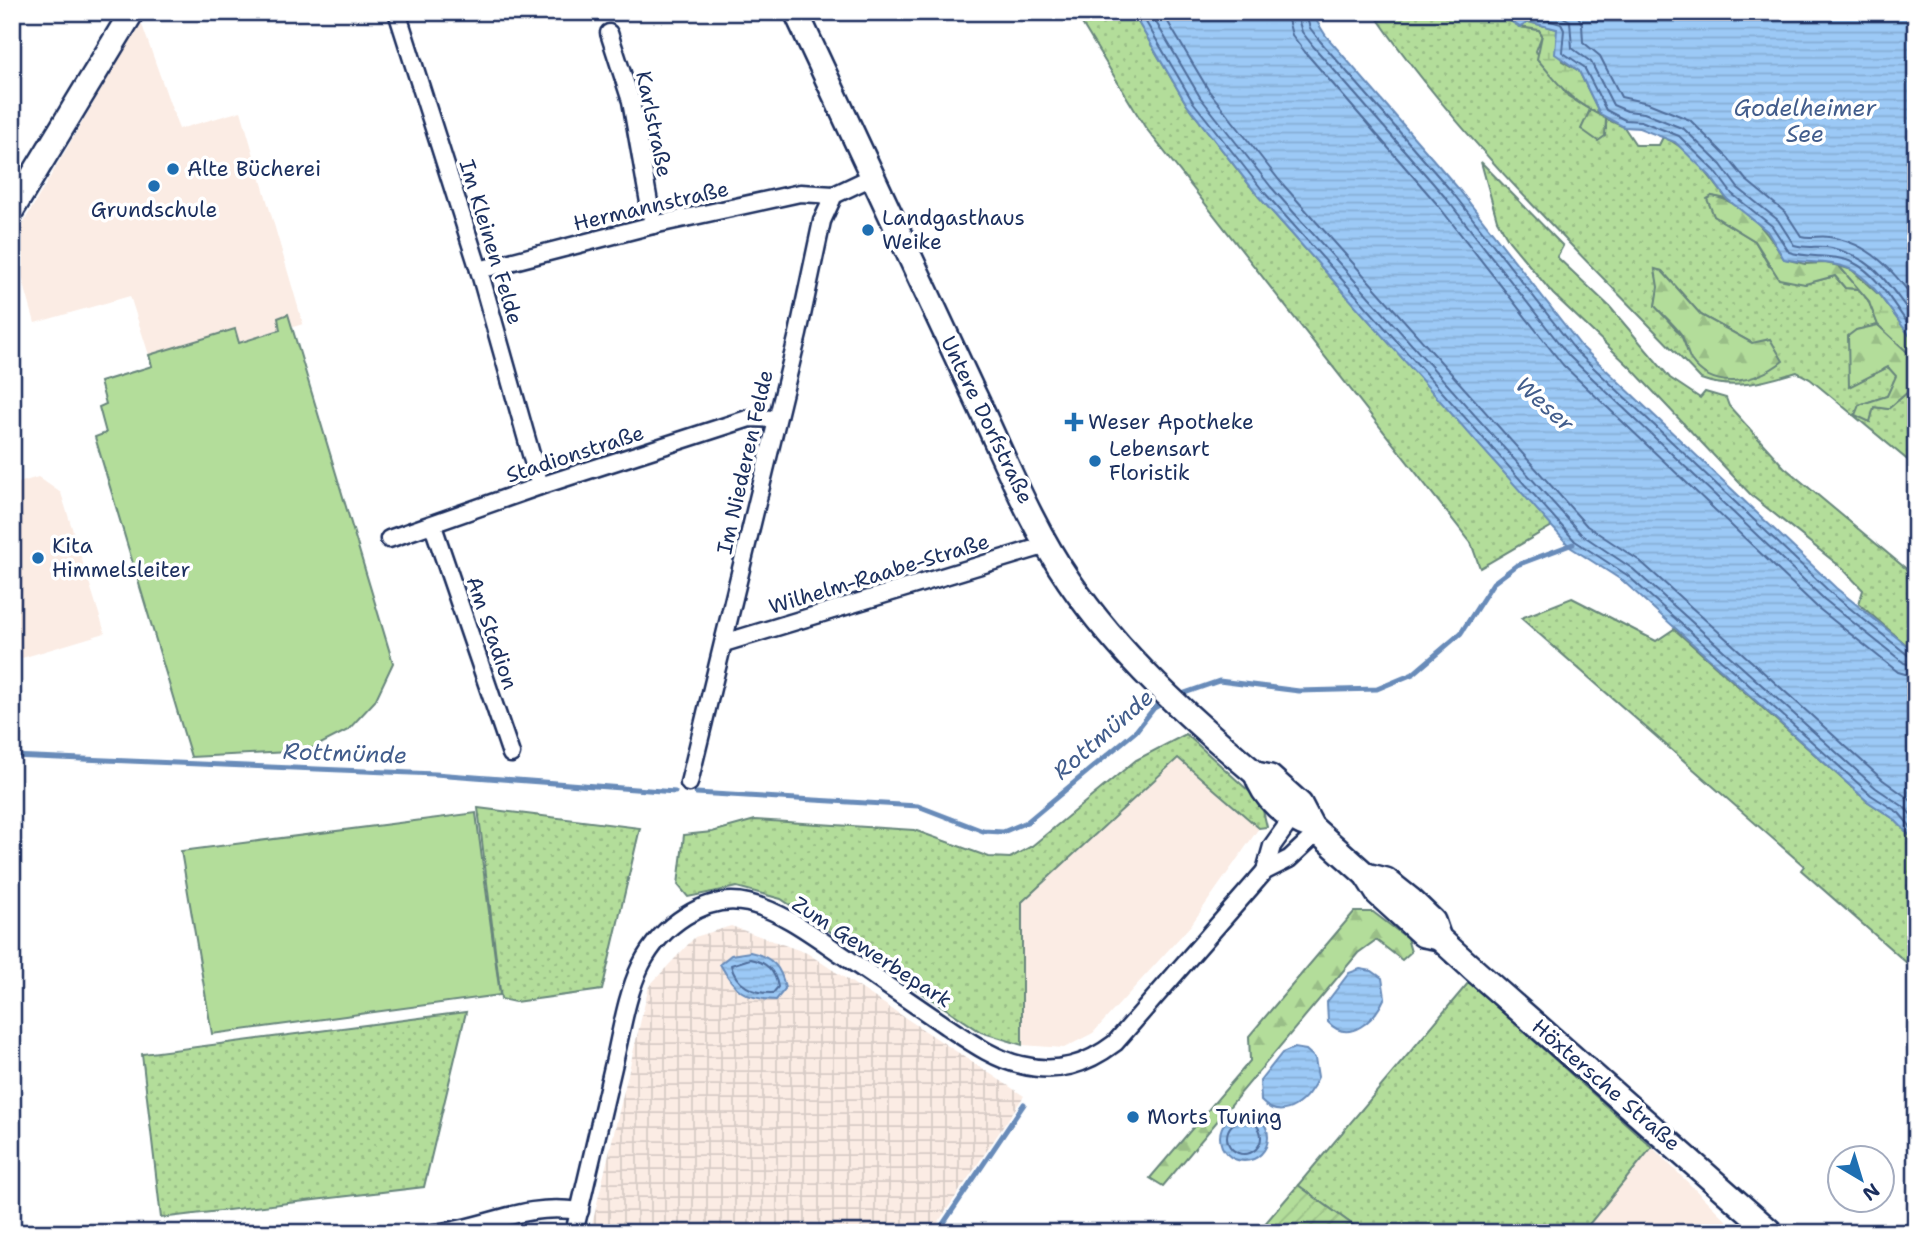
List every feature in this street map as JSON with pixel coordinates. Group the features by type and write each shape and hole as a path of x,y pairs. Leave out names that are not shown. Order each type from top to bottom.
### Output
{"street":[{"path":"12,210 132,12"},
{"name":"Im Kleinen Felde","path":"397,12 479,270 540,486"},
{"name":"Untere Dorfstraße","path":"796,12 1047,545 1070,583 1111,636 1164,692 1256,774 1261,790 1307,826"},
{"name":"Karlstraße","path":"609,33 631,101 653,225"},
{"path":"834,195 874,176"},
{"name":"Hermannstraße","path":"479,270 653,225 800,193 834,195"},
{"name":"Im Niederen Felde","path":"689,783 822,221 834,195"},
{"name":"Stadionstraße","path":"389,540 540,486 750,418 776,419"},
{"name":"Am Stadion","path":"433,526 511,754"},
{"name":"Wilhelm-Raabe-Straße","path":"724,643 1047,545"},
{"name":"Zum Gewerbepark","path":"1265,871 1272,846 1307,826"},
{"name":"Zum Gewerbepark","path":"574,1233 626,1011 642,964 666,933 684,916 704,906 725,901 762,907 800,927 978,1047 1020,1065 1052,1069 1076,1066 1115,1043 1265,871 1289,859 1307,826"},
{"name":"Höxtersche Straße","path":"1307,826 1366,875 1386,880 1410,900 1433,921 1439,938 1772,1233"},
{"path":"433,1233 451,1231 537,1208 580,1210"}],"shaded area":[{"name":"Grundschule","path":"141,22 179,129 241,111 303,324 239,344 234,329 149,355 130,296 35,323 12,242"},
{"path":"38,477 61,493 105,633 12,661 12,485"},
{"path":"1178,758 1259,828 1191,925 1093,1033 1064,1048 1022,1045 1021,902"},
{"path":"731,926 807,953 1024,1096 931,1233 590,1233 649,986 695,937"},
{"path":"1652,1147 1739,1233 1582,1233"}],"green space":[{"path":"1075,12 1132,12 1187,105 1259,197 1552,526 1480,568 1471,543 1145,127"},
{"path":"1373,12 1496,12 1520,27 1539,30 1542,35 1536,51 1568,96 1590,110 1582,129 1606,129 1606,119 1624,127 1636,145 1659,145 1663,137 1673,142 1698,164 1727,199 1712,196 1714,216 1755,241 1769,266 1805,284 1835,276 1845,288 1859,289 1868,300 1878,325 1856,330 1849,386 1888,367 1897,376 1887,396 1859,405 1888,409 1916,385 1916,467 1810,379 1797,372 1761,382 1737,385 1701,379 1529,202 1447,110","holes":["1655,270 1662,271 1701,315 1752,343 1691,359 1681,335 1655,306 1659,287"]},
{"path":"1528,22 1557,29 1562,61 1579,71 1600,114 1580,104 1537,59 1542,35 1539,30 1520,27"},
{"path":"1590,110 1606,119 1605,136 1598,141 1581,129"},
{"path":"1481,162 1563,246 1557,257 1610,307 1670,378 1700,398 1705,392 1726,398 1729,406 1784,467 1916,577 1916,653 1859,604 1863,590 1842,568 1752,496 1630,367 1553,294 1509,241 1497,220"},
{"path":"1712,196 1724,199 1745,211 1784,259 1805,264 1825,263 1839,266 1859,289 1845,288 1835,276 1805,284 1779,279 1755,241 1714,216 1707,199"},
{"path":"1839,266 1852,270 1879,295 1916,343 1916,360 1878,325 1868,300"},
{"path":"1655,269 1662,271 1701,315 1752,343 1770,339 1783,361 1760,374 1736,381 1711,377 1700,370 1689,357 1681,334 1655,306 1658,287"},
{"path":"288,314 393,663 375,701 348,730 307,751 191,757 95,437 106,433 99,407 106,404 100,382 152,366 149,355 235,329 239,343 280,330 278,318"},
{"path":"1878,325 1916,360 1916,385 1888,409 1874,407 1870,422 1855,415 1859,405 1887,396 1896,376 1888,367 1849,387 1848,336 1856,330"},
{"path":"1572,598 1656,641 1674,629 1867,801 1894,819 1916,842 1916,971 1801,870 1804,866 1521,618"},
{"path":"1186,734 1261,802 1267,827 1259,828 1178,758 1022,902 1022,1045 981,1032 781,899 737,887 688,897 678,885 684,835 712,832 755,820 914,830 989,857 1010,858 1032,846 1136,760"},
{"path":"478,808 640,828 602,990 515,1002 501,999"},
{"path":"476,813 500,995 212,1034 181,851"},
{"path":"1354,912 1373,912 1407,938 1411,952 1402,960 1376,940 1358,953 1163,1186 1150,1178 1250,1061 1249,1036"},
{"path":"1469,982 1652,1147 1582,1233 1364,1233 1298,1185"},
{"path":"466,1012 424,1187 161,1218 142,1054"},
{"path":"1298,1185 1364,1233 1257,1233"}],"water":[{"name":"Weser","path":"1132,12 1311,12 1326,36 1457,187 1581,346 1836,588 1916,653 1916,842 1894,819 1867,801 1623,581 1570,547 1259,197 1187,105"},
{"name":"Godelheimer See","path":"1496,12 1916,12 1916,343 1877,292 1859,275 1834,264 1784,259 1767,231 1727,199 1710,176 1675,142 1639,128 1624,127 1600,114 1579,71 1555,54 1557,29 1529,22 1520,27"},
{"path":"750,952 770,960 778,969 785,989 776,1000 756,998 742,992 720,964 731,955"},
{"path":"1360,969 1372,971 1382,978 1385,997 1375,1014 1361,1027 1344,1031 1328,1022 1327,1002 1349,973"},
{"path":"1294,1048 1306,1050 1315,1058 1318,1077 1302,1101 1286,1110 1269,1108 1261,1101 1260,1081 1282,1053"},
{"path":"1244,1113 1261,1120 1268,1137 1261,1154 1244,1161 1227,1154 1220,1137 1227,1120"}],"waterway":[{"name":"Rottmünde","path":"1176,696 1219,681 1299,691 1377,689 1413,674 1461,633 1493,583 1517,565 1573,544"},
{"name":"Rottmünde","path":"696,793 918,806 983,831 1003,832 1027,822 1136,731 1154,708 1165,702"},
{"name":"Rottmünde","path":"12,756 435,774 675,792"},
{"path":"937,1233 1024,1104"}],"place":[{"name":"Alte Bücherei","path":"173,169"},
{"name":"Grundschule","path":"154,186"},
{"name":"Landgasthaus Weike","path":"868,230"},
{"name":"Weser Apotheke","path":"1074,422"},
{"name":"Lebensart Floristik","path":"1095,461"},
{"name":"Kita Himmelsleiter","path":"38,558"},
{"name":"Morts Tuning","path":"1133,1117"}]}
